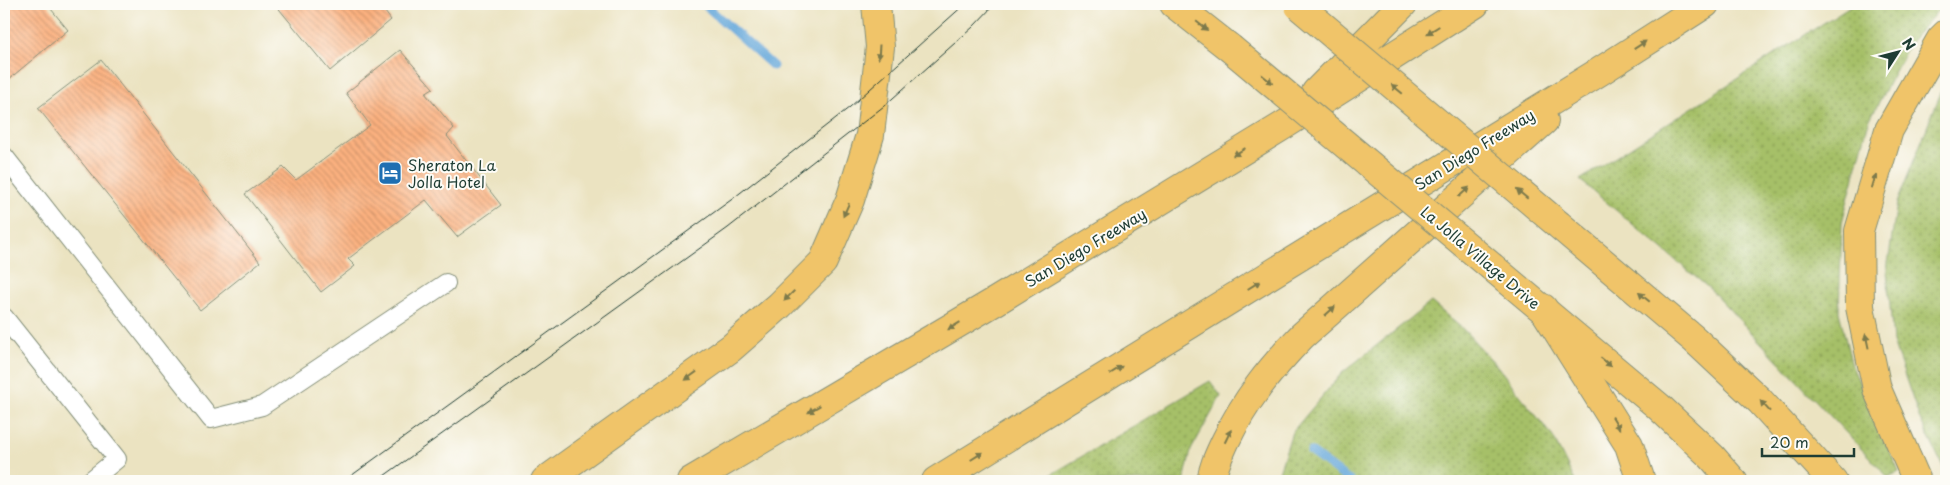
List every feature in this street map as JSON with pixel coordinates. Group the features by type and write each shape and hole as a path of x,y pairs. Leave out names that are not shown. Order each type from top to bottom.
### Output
{"main road":[{"path":"545,481 731,348 780,305 823,262 850,200 870,135 880,47 876,4"},
{"name":"La Jolla Village Drive","path":"1174,4 1230,48 1658,406 1712,457 1733,481"},
{"path":"1298,4 1695,340 1760,401 1832,481"},
{"path":"1281,127 1403,4"},
{"name":"San Diego Freeway","path":"691,481 996,301 1281,127 1475,4"},
{"name":"San Diego Freeway","path":"936,481 1599,72 1705,4"},
{"path":"1917,481 1877,389 1860,307 1859,231 1889,130 1941,39 1946,34"},
{"path":"1211,481 1213,466 1238,415 1271,368 1302,336 1599,72"},
{"path":"1542,308 1629,445 1642,481"}],"lane":[{"path":"4,156 211,419 262,406 446,283"},
{"path":"4,317 117,459 90,481"}],"green space":[{"path":"1853,4 1944,4 1911,41 1869,121 1842,222 1839,312 1852,366 1899,472 1888,477 1711,290 1580,180"},
{"path":"1946,85 1946,473 1919,417 1893,342 1887,270 1897,203 1941,92"},
{"path":"1431,302 1464,330 1498,367 1553,437 1575,481 1276,481 1292,432 1342,373"},
{"path":"1210,381 1221,396 1191,450 1184,481 1040,481"}],"building":[{"path":"4,4 47,4 68,30 8,80 4,75"},
{"path":"275,4 379,4 391,20 330,71"},
{"name":"Sheraton La Jolla Hotel","path":"400,50 433,88 425,93 454,128 447,136 501,205 457,237 426,200 348,259 355,266 321,292 245,194 283,167 296,180 370,125 346,93"},
{"path":"101,60 260,262 200,310 38,108"}],"waterway":[{"path":"704,4 773,66"},
{"path":"1311,452 1350,481"}],"tram line":[{"path":"344,481 731,200 850,107 965,4"},
{"path":"377,481 728,228 884,106 973,27 995,4"}],"place":[{"name":"Sheraton La Jolla Hotel","path":"390,173"}]}
